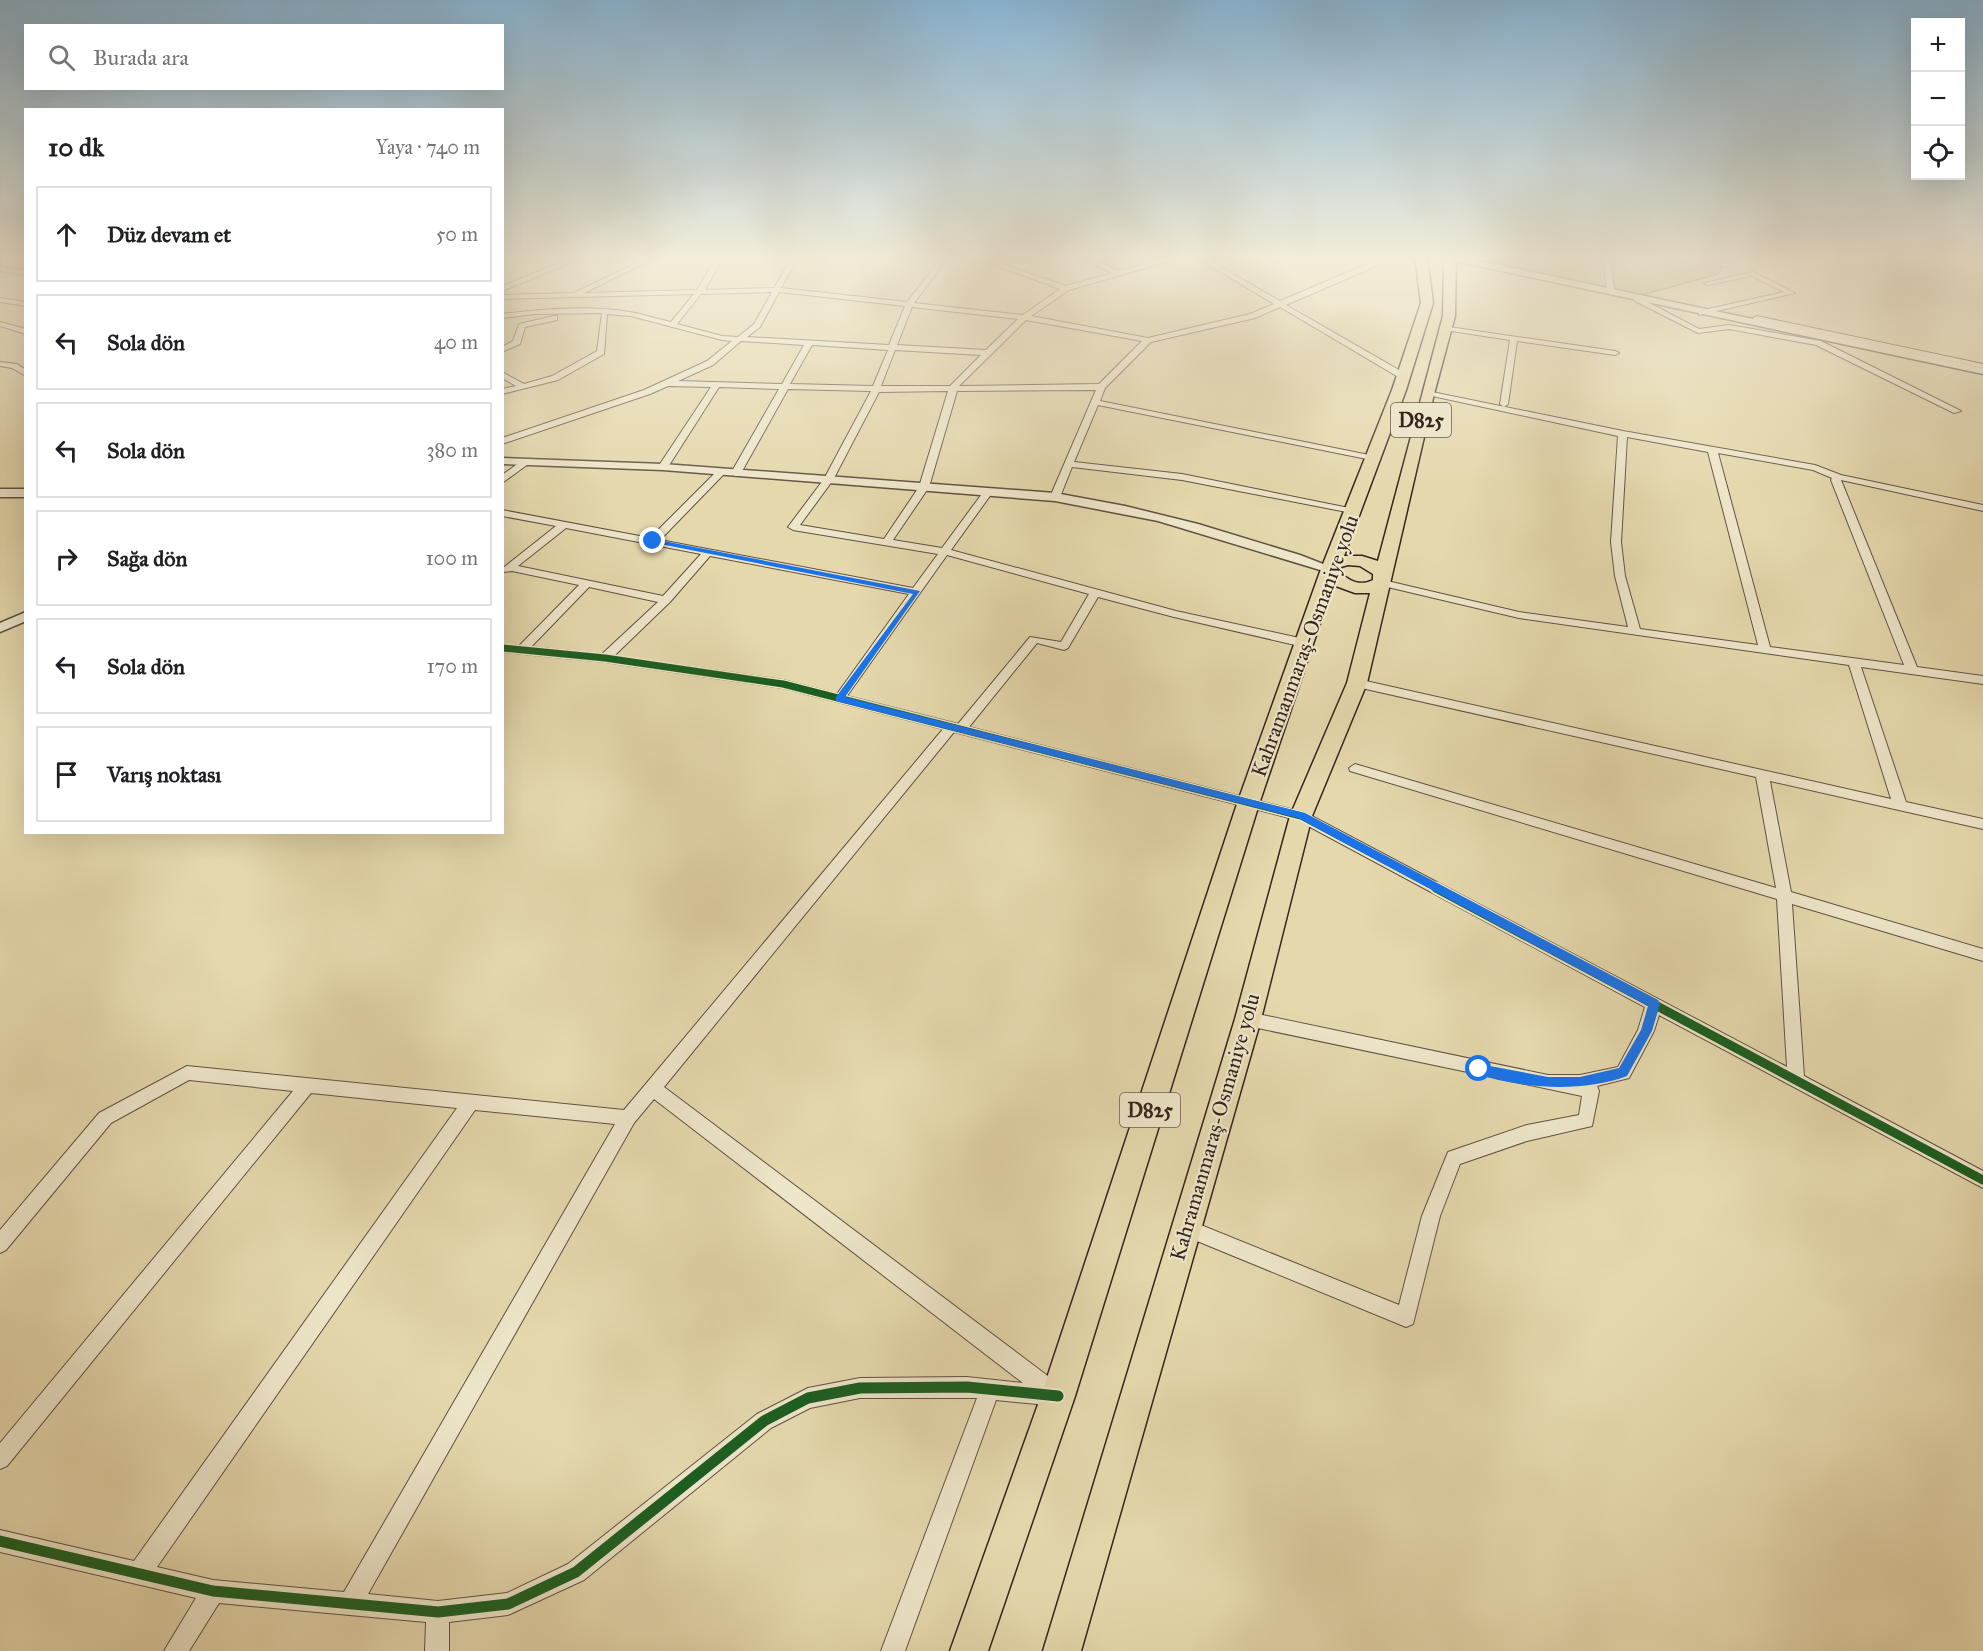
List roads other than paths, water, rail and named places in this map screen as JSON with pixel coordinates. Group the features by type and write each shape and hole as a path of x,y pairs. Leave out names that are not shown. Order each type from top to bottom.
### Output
{"highway":[{"name":"Kahramanmaraş-Osmaniye yolu","path":"969,1651 1058,1396 1248,804 1331,566 1374,459 1417,333"},
{"name":"Kahramanmaraş-Osmaniye yolu","path":"1062,1651 1248,1019 1301,816 1357,683 1444,333"},
{"path":"1347,560 1364,561 1378,568 1383,580 1377,586 1354,588 1334,578 1331,566 1347,560"}],"street":[{"path":"504,349 517,342 520,333"},
{"path":"504,392 555,378 601,352 603,333"},
{"path":"705,333 723,338 988,353"},
{"path":"504,440 667,383 710,363 747,333"},
{"path":"898,333 876,389 828,480 793,527 947,552 1095,593 1304,643"},
{"path":"887,542 924,487 954,386 1008,333"},
{"path":"1111,333 1148,340 1178,333"},
{"path":"1329,333 1403,376"},
{"path":"1480,333 1616,353"},
{"path":"1763,333 1818,343 1957,411"},
{"path":"1810,333 1983,371"},
{"path":"1816,333 1983,366"},
{"path":"1504,404 1514,338"},
{"path":"1055,497 1101,387 1148,340"},
{"path":"736,473 810,342"},
{"path":"0,364 14,366 24,373"},
{"path":"504,375 524,387"},
{"path":"667,383 876,389 954,386 1101,387"},
{"path":"663,467 716,385"},
{"path":"1427,394 1623,434 1815,468 1838,477 1983,508"},
{"path":"1094,402 1374,459"},
{"path":"1623,434 1617,542 1620,576 1635,631"},
{"path":"1712,450 1766,649"},
{"path":"504,461 663,467 1055,497 1117,507 1185,523 1331,566"},
{"path":"504,478 526,462"},
{"path":"1069,464 1182,477 1354,512"},
{"path":"653,541 721,472"},
{"path":"1838,477 1836,480 1842,500 1883,593 1912,670"},
{"path":"0,492 24,493"},
{"path":"839,699 947,552 987,493"},
{"path":"504,513 918,592"},
{"path":"506,571 565,524"},
{"path":"605,658 666,600 708,552"},
{"path":"506,571 666,600"},
{"path":"1383,580 1519,615 1912,670 1982,682"},
{"path":"522,650 587,584"},
{"path":"350,1604 628,1118 1034,639 1064,646 1095,593"},
{"path":"0,628 24,617"},
{"path":"504,648 605,658 783,684 1301,816 1983,1180"},
{"path":"1854,662 1900,805"},
{"path":"1357,683 1983,824"},
{"path":"1355,768 1784,893 1983,955"},
{"path":"1762,773 1784,893 1796,1079"},
{"path":"1548,1082 1580,1082 1623,1073 1646,1031 1654,1004"},
{"path":"1186,1228 1406,1317 1431,1216 1454,1158 1527,1133 1586,1121 1591,1091 1248,1019"},
{"path":"0,1244 105,1118 187,1073 628,1118"},
{"path":"0,1459 307,1086"},
{"path":"653,1088 1058,1396"},
{"path":"139,1574 471,1102"},
{"path":"0,1541 213,1592 438,1612 508,1604 576,1572 764,1421 808,1398 860,1388 990,1389 1058,1396"},
{"path":"893,1651 990,1389"},
{"path":"176,1651 213,1592"},
{"path":"437,1651 438,1612"}]}
